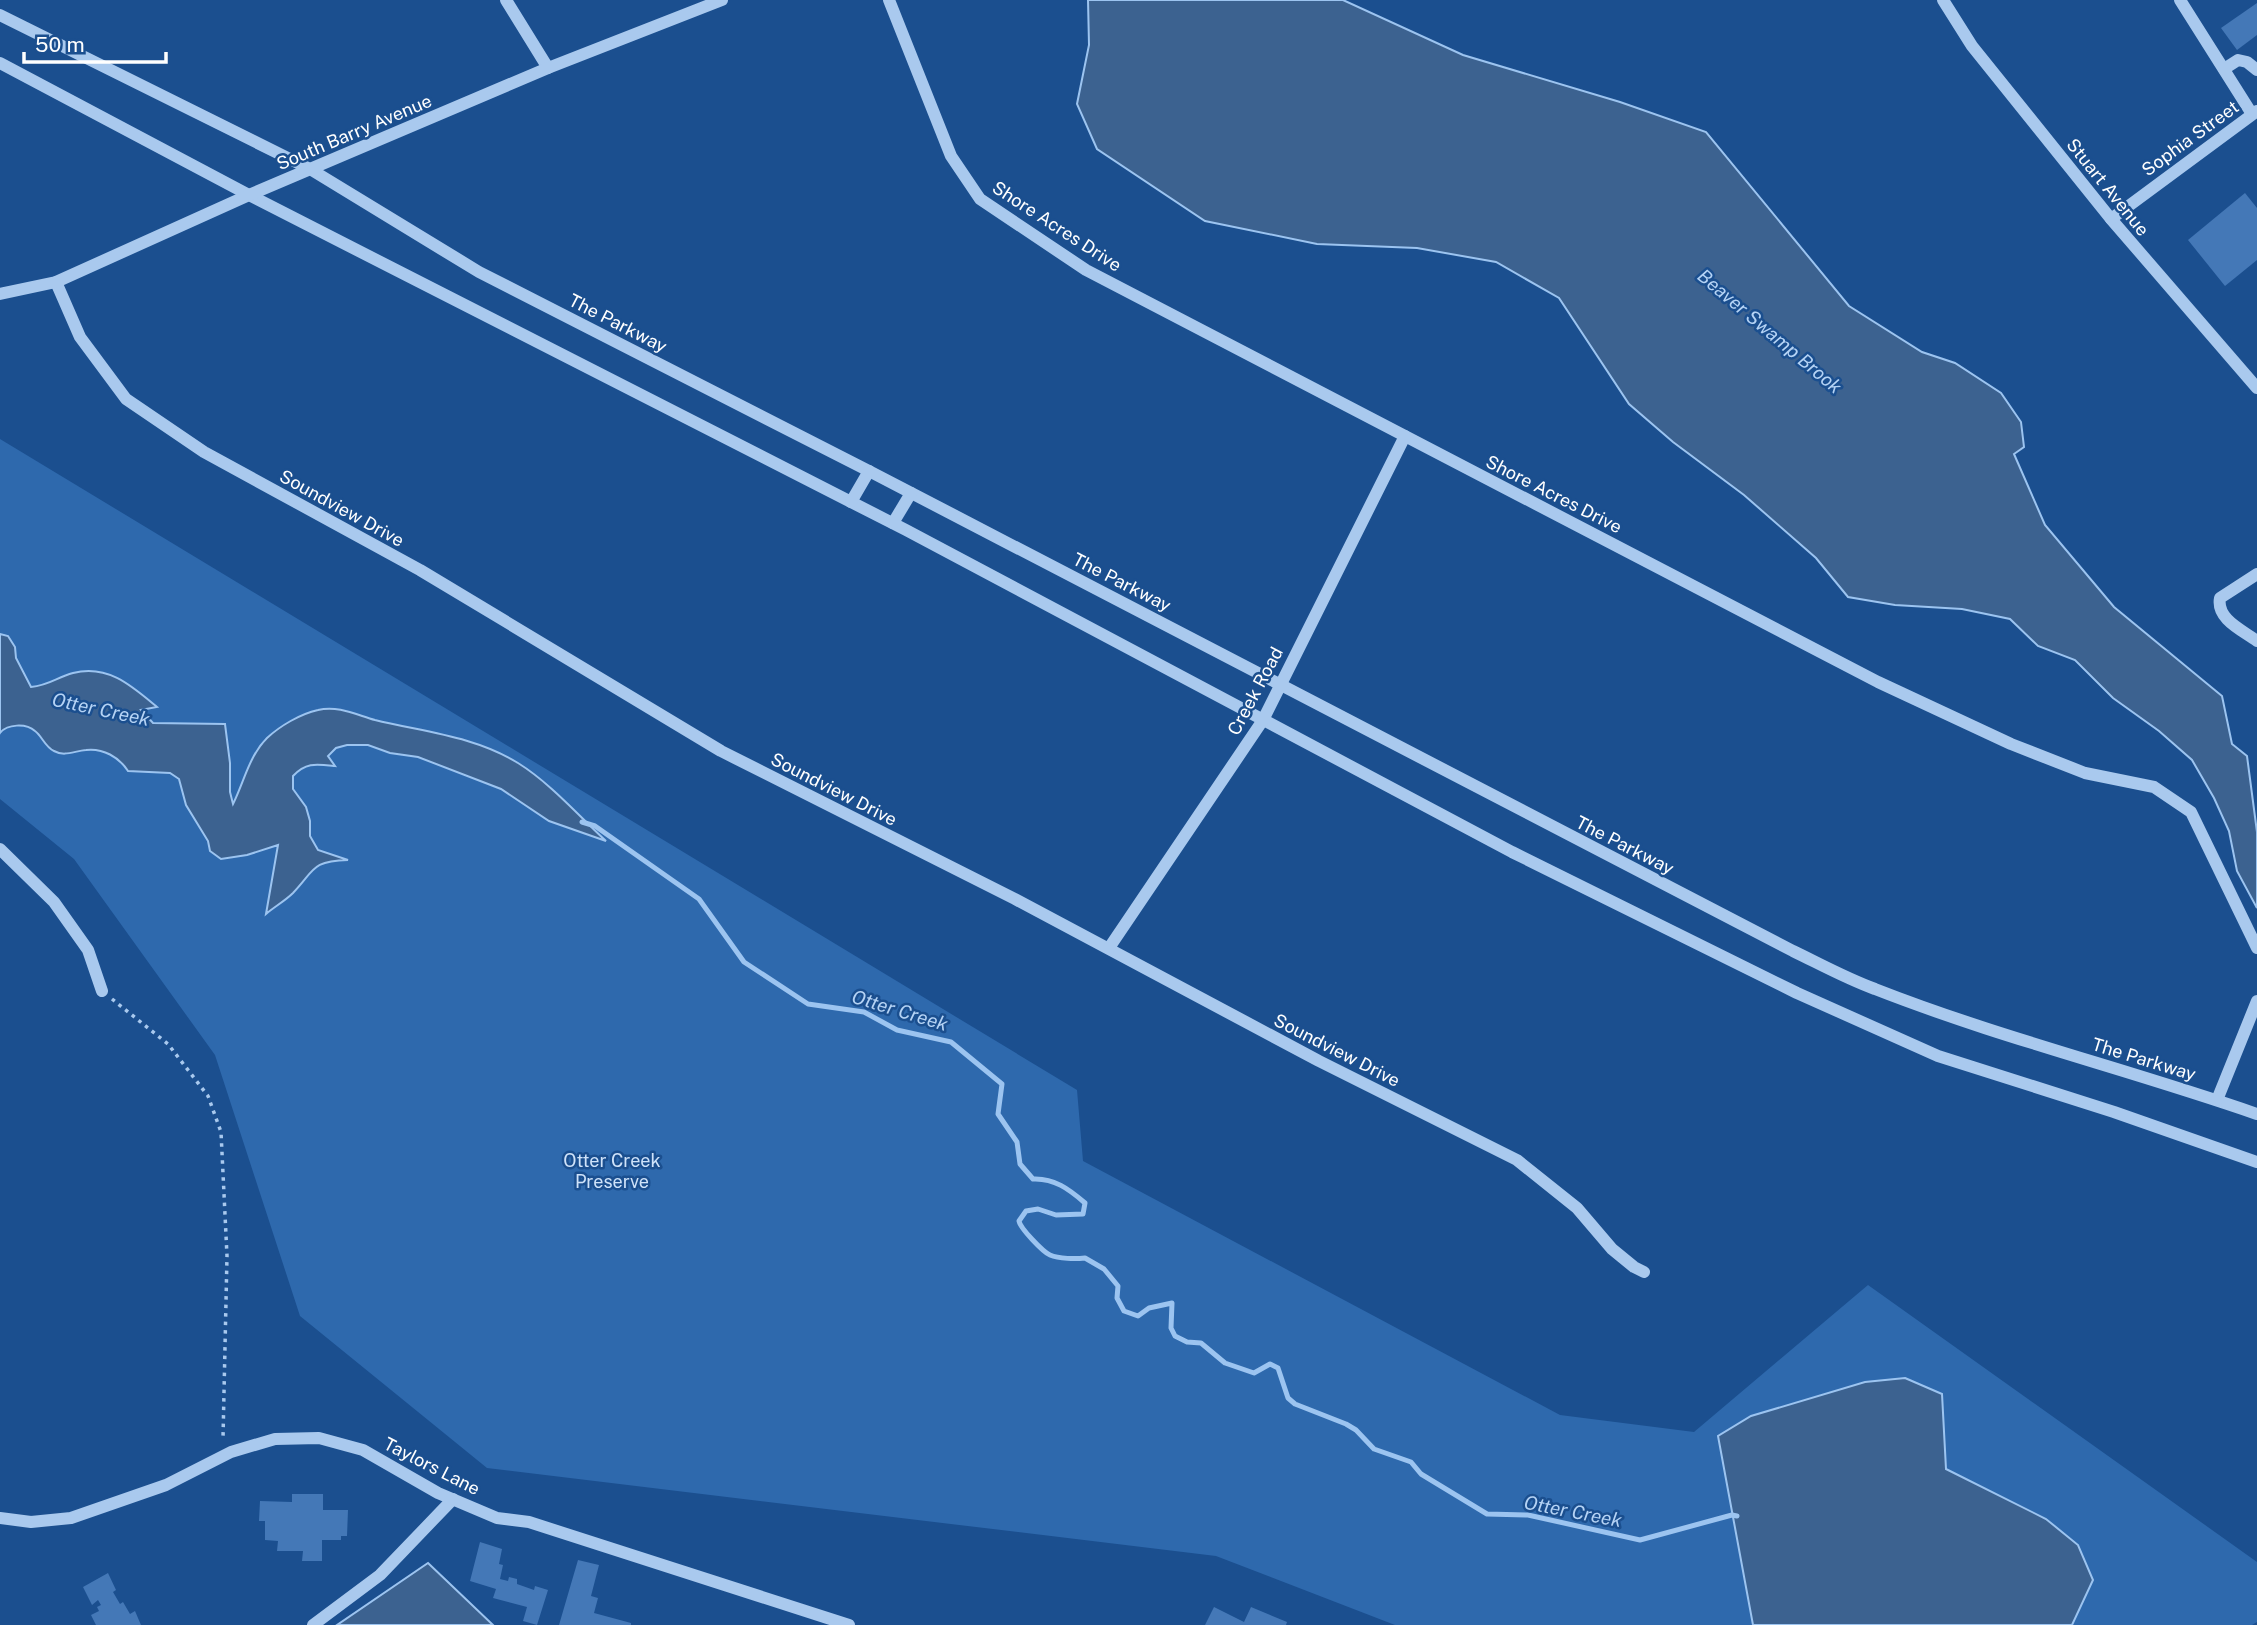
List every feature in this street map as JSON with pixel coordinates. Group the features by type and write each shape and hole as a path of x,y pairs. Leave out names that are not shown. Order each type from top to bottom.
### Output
{"street":[{"path":"506,0 548,68"},
{"name":"South Barry Avenue","path":"0,294 56,282 249,195 548,68 722,0"},
{"name":"Shore Acres Drive","path":"889,0 951,156 980,199 1086,270 1878,682 1986,733 2085,773 2154,787 2191,812 2257,948"},
{"name":"Stuart Avenue","path":"1943,0 1972,46 2111,219 2257,388"},
{"path":"2184,1 2224,69 2255,113"},
{"name":"The Parkway","path":"0,15 310,169 479,272 869,471 1768,938 1873,988 1976,1026 2176,1085 2257,1114"},
{"path":"2224,69 2238,60 2247,62 2256,71"},
{"path":"0,63 249,195 893,523 1511,852 1797,993 1938,1056 2114,1112 2257,1162"},
{"name":"Sophia Street","path":"2111,219 2255,113"},
{"name":"Soundview Drive","path":"56,282 80,337 126,399 204,452 420,570 721,751 1110,948 1319,1061 1517,1160 1577,1208 1612,1249 1644,1272"},
{"name":"Creek Road","path":"1110,948 1263,720 1405,436"},
{"path":"851,502 869,471"},
{"path":"893,523 911,493"},
{"path":"2257,574 2220,598 2219,607 2223,615 2257,641"},
{"path":"0,849 54,902 88,950 102,991"},
{"path":"2217,1100 2257,1001"},
{"name":"Taylors Lane","path":"0,1518 31,1522 71,1518 166,1485 222,1457 275,1439 319,1438 363,1450 438,1493 497,1518 529,1522 849,1625"},
{"path":"313,1625 380,1575 453,1499"}],"path":[{"path":"102,991 168,1044 208,1096 221,1132 227,1256 222,1457"}],"green space":[{"name":"Otter Creek Preserve","path":"0,439 1077,1090 1083,1161 1560,1415 1694,1432 1868,1285 2257,1562 2257,1622 2252,1625 1395,1625 1216,1556 487,1468 300,1316 215,1055 74,859 0,799"}],"water":[{"name":"Beaver Swamp Brook","path":"1088,0 1343,0 1463,55 1620,102 1706,132 1849,306 1922,352 1955,363 2001,393 2021,422 2024,447 2014,454 2045,525 2114,607 2222,696 2232,744 2247,756 2257,832 2257,908 2237,871 2229,831 2214,798 2192,760 2159,731 2113,698 2075,660 2038,646 2010,619 1962,609 1895,605 1848,597 1816,558 1744,495 1673,442 1629,404 1559,298 1496,262 1417,248 1317,244 1205,221 1097,149 1077,104 1089,45"},
{"path":"0,634 8,636 15,647 16,658 31,687 73,673 86,671 108,674 129,685 157,707 141,710 153,723 225,724 233,804 251,761 267,738 304,714 333,709 448,736 501,754 541,780 606,841 549,821 501,789 418,757 390,753 368,745 347,745 336,748 328,756 335,766 312,765 298,771 293,776 293,789 306,807 310,836 318,850 348,860 327,862 315,868 293,893 266,914 278,845 247,855 221,859 210,851 208,841 186,805 179,779 170,773 128,771 115,758 98,750 58,753 27,727 12,726 0,733"},
{"path":"1905,1378 1942,1394 1946,1469 2046,1519 2078,1545 2093,1580 2072,1625 1753,1625 1718,1436 1751,1416 1865,1382"},
{"path":"428,1563 493,1625 337,1625"}],"building":[{"path":"2257,3 2257,35 2237,50 2221,28"},
{"path":"2245,193 2257,208 2257,260 2225,286 2188,240"},
{"path":"292,1494 323,1494 323,1510 348,1510 347,1536 341,1536 341,1540 322,1540 322,1561 302,1561 303,1551 277,1551 278,1541 265,1540 265,1521 259,1521 260,1501 292,1502"},
{"path":"480,1542 502,1549 500,1579 508,1581 509,1577 517,1579 517,1584 534,1590 535,1586 548,1590 537,1625 523,1621 527,1607 493,1598 496,1589 470,1581"},
{"path":"578,1560 599,1565 591,1596 598,1598 594,1613 631,1625 559,1625"},
{"path":"108,1573 116,1590 113,1592 120,1604 123,1602 130,1614 135,1611 141,1625 96,1625 91,1615 99,1611 97,1607 101,1605 98,1600 92,1605 83,1587"},
{"path":"1214,1607 1244,1622 1251,1607 1287,1622 1286,1625 1205,1625"}],"waterway":[{"name":"Otter Creek","path":"582,822 595,826 699,899 744,962 808,1004 864,1012 897,1030 951,1042 1002,1084 998,1114 1017,1142 1020,1164 1033,1179 1048,1180 1061,1185 1085,1203 1083,1214 1056,1215 1038,1209 1026,1211 1019,1221 1020,1224 1032,1240 1050,1255 1072,1259 1085,1258 1104,1269 1118,1286 1117,1298 1124,1311 1138,1316 1149,1308 1172,1303 1171,1328 1175,1336 1187,1342 1201,1343 1225,1363 1254,1373 1270,1364 1278,1368 1288,1398 1295,1404 1346,1424 1356,1430 1374,1449 1411,1462 1421,1474 1487,1514 1528,1515 1640,1540 1732,1515 1737,1516"}]}
